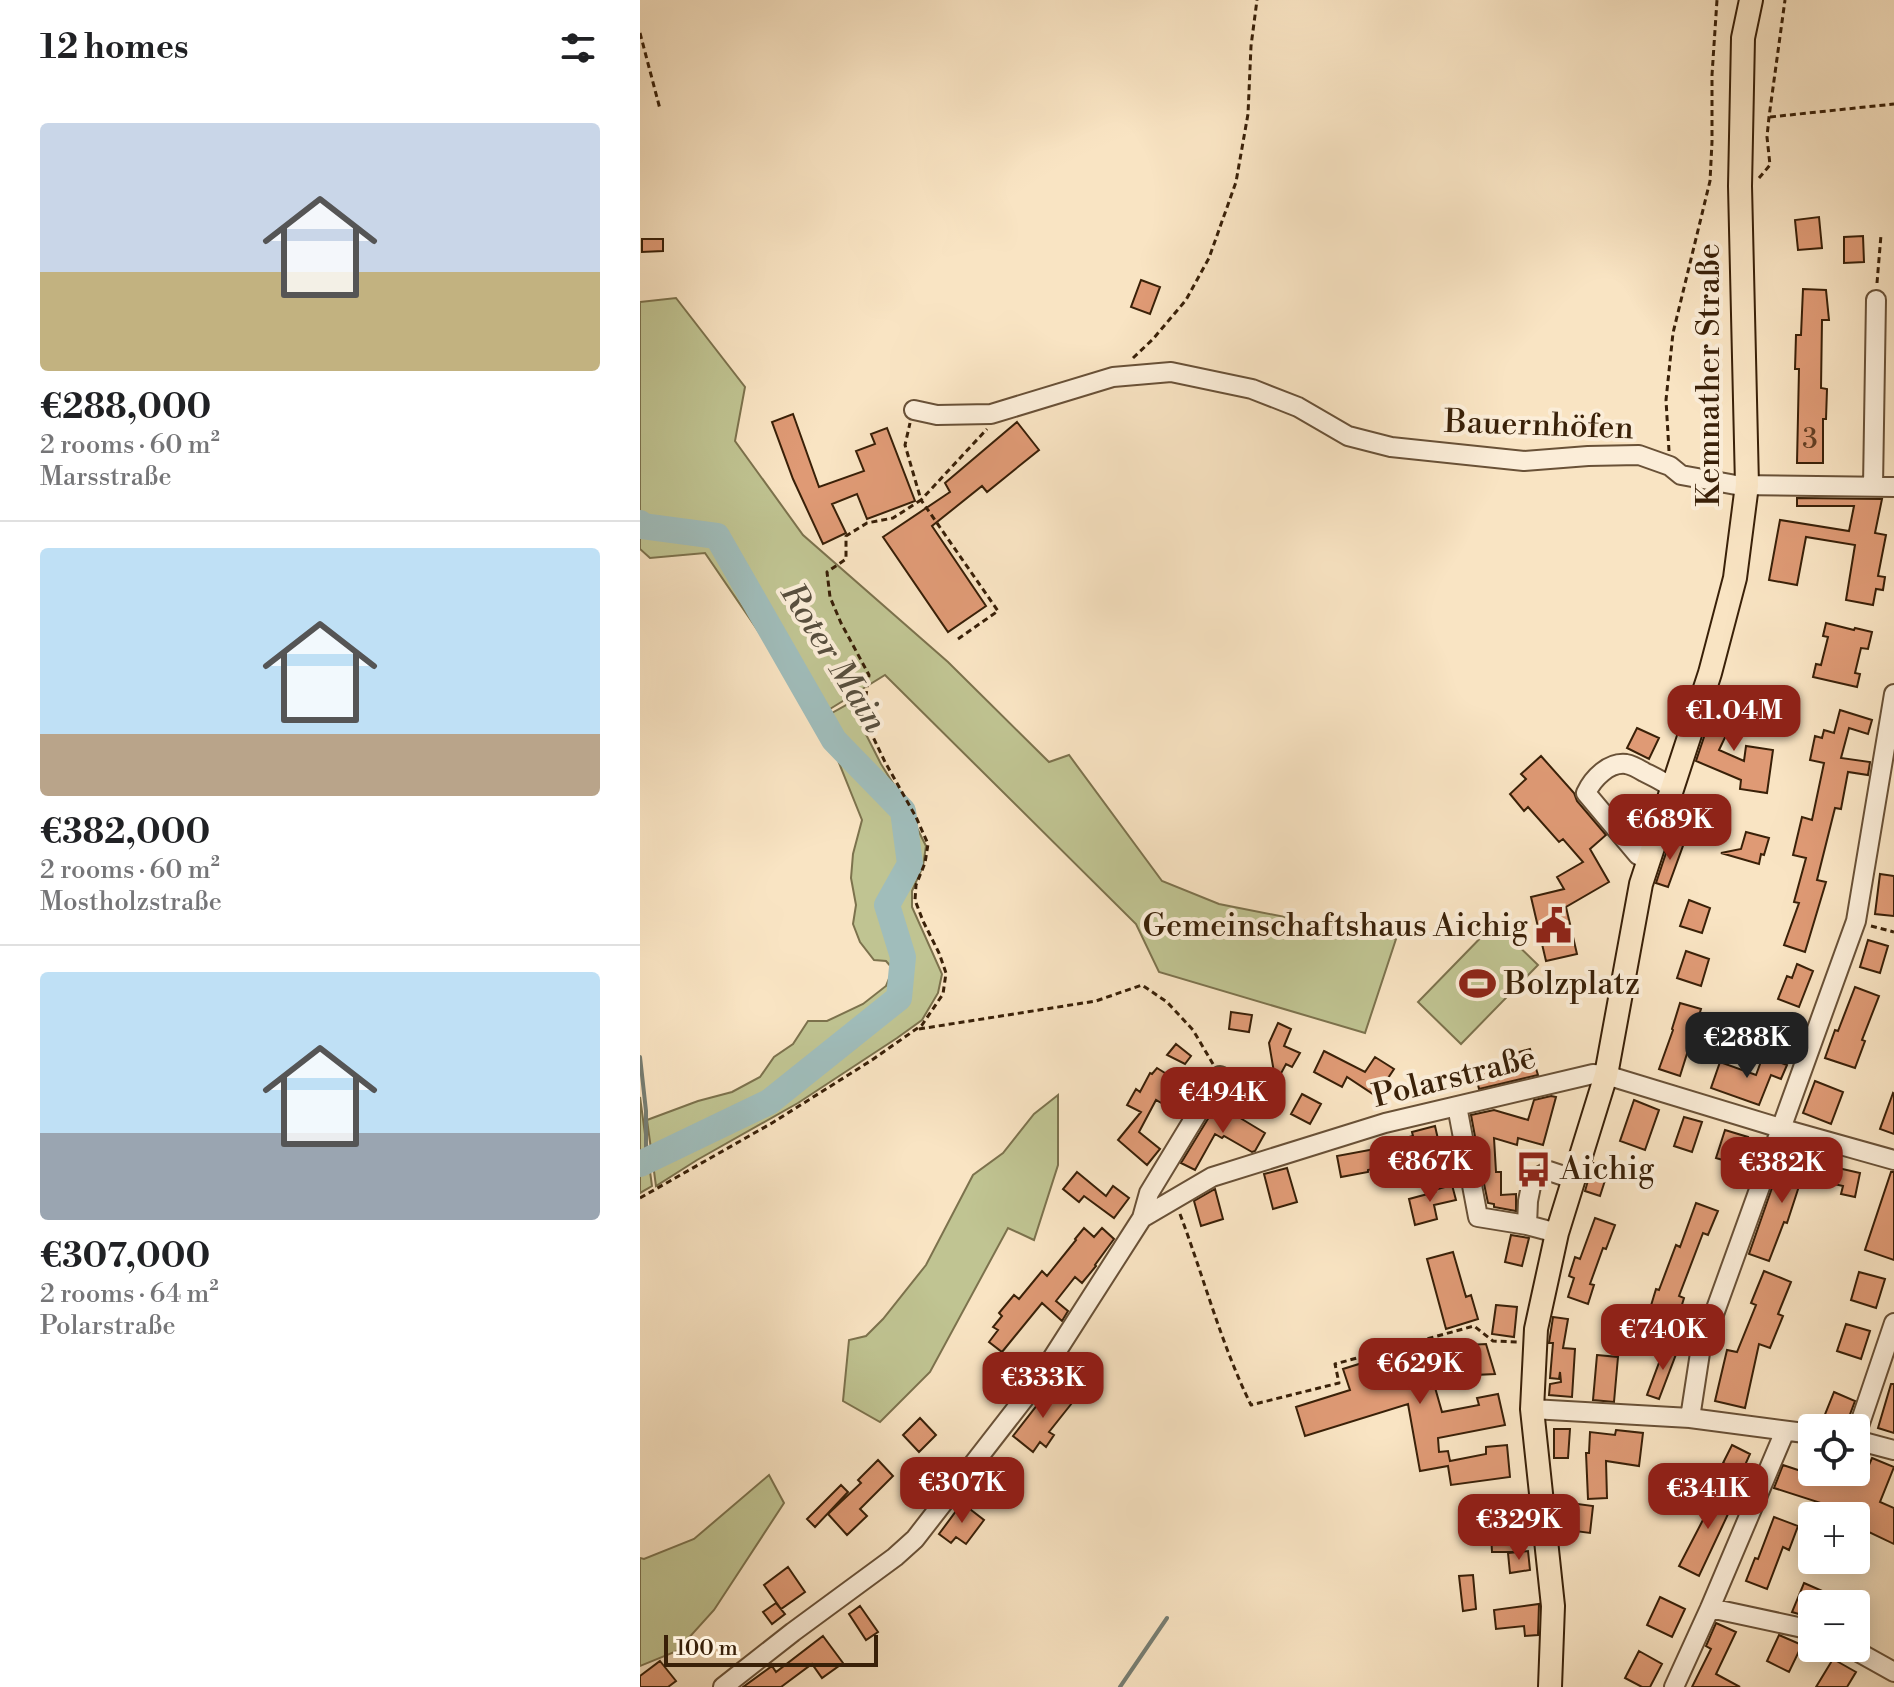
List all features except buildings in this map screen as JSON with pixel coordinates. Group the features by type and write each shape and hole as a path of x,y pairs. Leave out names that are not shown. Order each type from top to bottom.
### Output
{"main road":[{"name":"Kemnather Straße","path":"1550,1687 1553,1606 1532,1409 1536,1329 1557,1233 1606,1075 1641,884 1710,673 1735,578 1747,485 1740,186 1743,38 1751,0"}],"street":[{"path":"1873,486 1876,300"},
{"name":"Bauernhöfen","path":"914,410 937,415 991,414 1113,377 1171,372 1252,389 1298,407 1348,436 1391,447 1524,461 1639,455 1670,466 1681,475 1736,485 1894,487"},
{"path":"1690,1418 1700,1353 1856,921 1894,694"},
{"path":"1649,859 1638,855 1586,793 1592,782 1606,770 1615,765 1629,764 1672,788"},
{"name":"Polarstraße","path":"1142,1218 1212,1177 1357,1131 1593,1074 1606,1075"},
{"path":"1606,1075 1894,1160"},
{"name":"Polarstraße","path":"723,1687 915,1539 1037,1382 1142,1218 1149,1193 1220,1076"},
{"path":"1457,1106 1478,1217 1557,1233"},
{"path":"1527,1225 1532,1181 1549,1171 1573,1179"},
{"path":"1864,1414 1894,1323"},
{"path":"1532,1409 1690,1418 1798,1432"},
{"path":"1674,1687 1785,1431"},
{"path":"1870,1442 1894,1450"},
{"path":"1710,1608 1798,1627"},
{"path":"1870,1659 1894,1672"}],"path":[{"path":"1113,377 1153,339 1186,300 1209,258 1236,182 1248,114 1257,0"},
{"path":"1670,466 1666,400 1671,347 1710,181 1717,0"},
{"path":"1740,186 1757,180 1770,165 1767,137 1785,0"},
{"path":"640,33 660,109"},
{"path":"1769,117 1894,104"},
{"path":"1876,300 1881,235"},
{"path":"914,410 905,445 921,500 998,611 958,639"},
{"path":"640,1198 772,1123 872,1060 922,1025 943,994 946,973 915,900 916,885 925,863 928,844 863,716 869,675 830,597 827,572 846,559 846,536 867,523 893,518 921,500 990,427 991,414"},
{"path":"1856,921 1894,932"},
{"path":"915,1030 1096,1001 1142,985 1167,1002 1193,1030 1220,1076"},
{"path":"1175,1199 1229,1358 1251,1405 1339,1383 1335,1364 1474,1326 1493,1341 1535,1343"}],"green space":[{"path":"676,298 745,387 735,441 803,535 948,662 1049,762 1069,755 1162,881 1219,904 1396,939 1365,1033 1159,972 1136,924 885,675 817,717 705,553 650,558 640,549 640,302"},
{"path":"850,703 926,846 923,866 912,891 912,907 942,974 938,993 922,1020 897,1038 798,1103 656,1186 647,1120 732,1092 760,1077 774,1057 793,1044 808,1021 827,1021 863,1004 886,986 893,969 886,961 874,960 860,942 853,924 856,905 851,878 853,854 862,820 835,753 814,723"},
{"name":"Bolzplatz","path":"1495,923 1538,965 1461,1044 1418,1002"},
{"path":"1058,1095 1058,1165 1034,1240 1008,1228 930,1372 880,1422 843,1401 849,1340 866,1336 926,1265 973,1175 1003,1153 1034,1114"},
{"path":"640,1097 652,1186 640,1193"},
{"path":"769,1475 784,1503 714,1610 677,1651 640,1666 640,1558 694,1539"}],"waterway":[{"name":"Roter Main","path":"640,523 642,526 717,536 834,740 903,811 910,864 887,905 903,957 899,998 769,1102 640,1164"},
{"path":"640,1057 646,1111 646,1161"},
{"path":"1120,1687 1167,1618"}],"place":[{"name":"Gemeinschaftshaus Aichig","path":"1554,926"},
{"name":"Bolzplatz","path":"1478,984"},
{"name":"Aichig","path":"1534,1169"}]}
